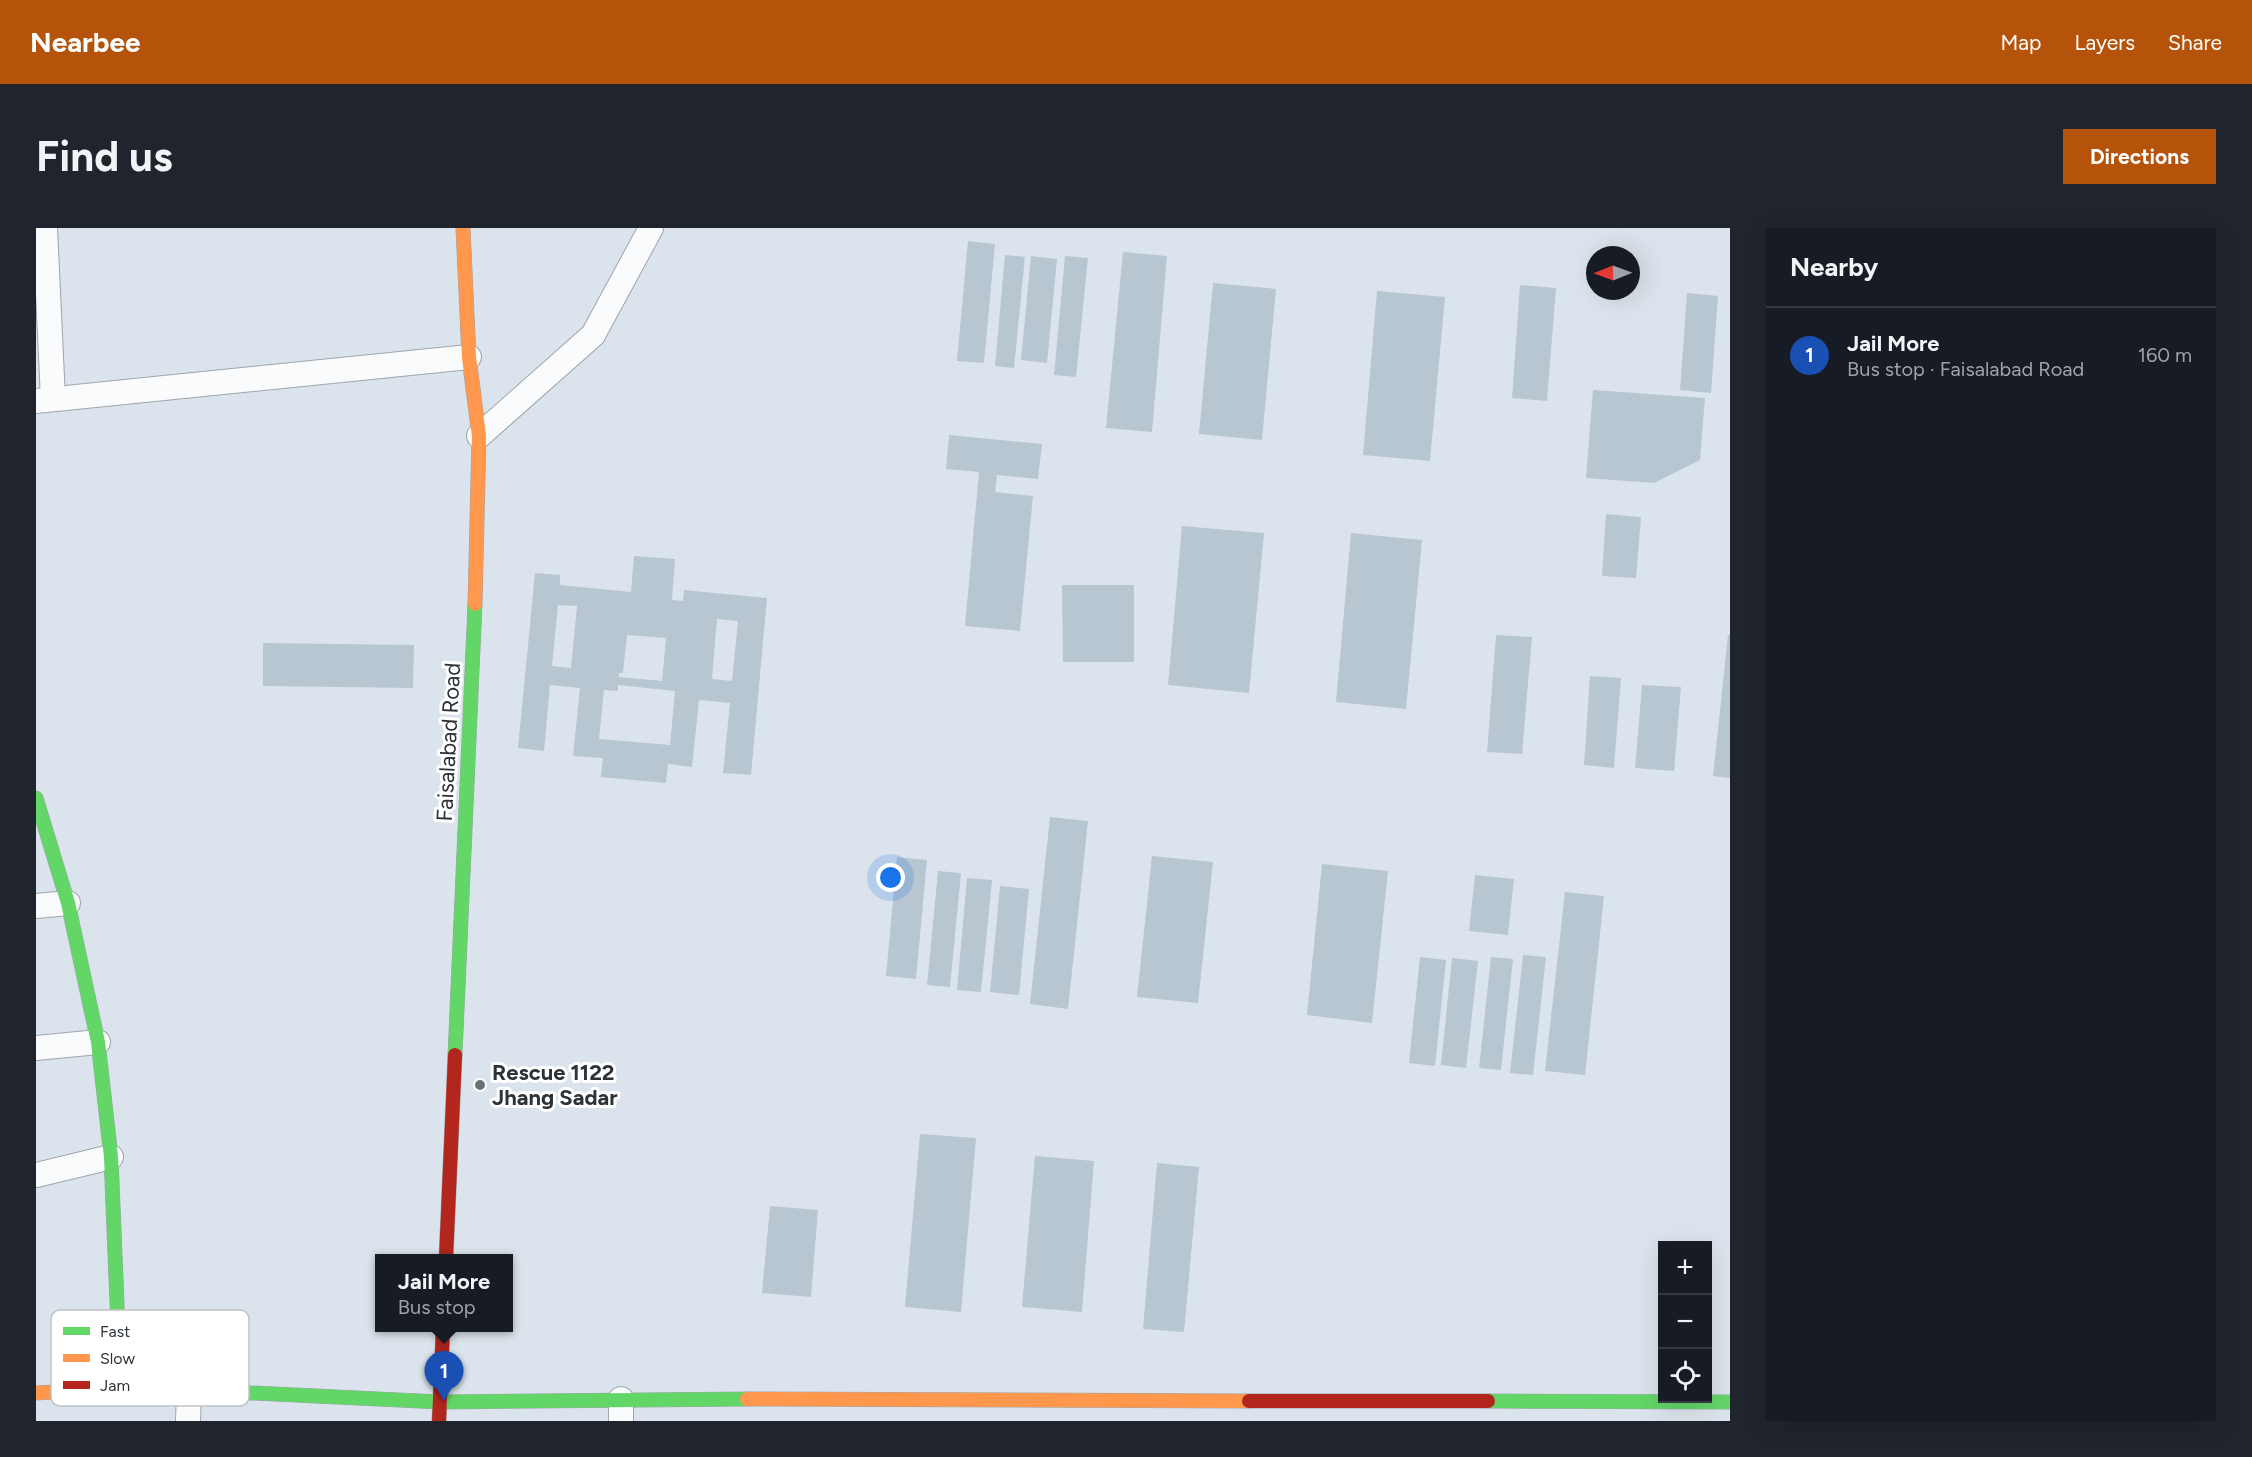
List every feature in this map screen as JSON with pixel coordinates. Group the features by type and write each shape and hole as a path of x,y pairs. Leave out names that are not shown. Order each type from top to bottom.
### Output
{"street":[{"path":"45,228 45,400 469,357"},
{"name":"Faisalabad Road","path":"446,1254 475,627 479,436 469,357 463,228"},
{"path":"479,436 593,335 651,228"},
{"path":"36,798 68,903 98,1042 111,1157 118,1310"},
{"path":"36,906 68,903"},
{"path":"36,1048 98,1042"},
{"path":"36,1175 111,1157"},
{"path":"439,1421 443,1332"},
{"path":"36,1393 51,1392"},
{"path":"249,1393 621,1410 1539,1411 1730,1402"},
{"path":"188,1406 188,1421"}],"building":[{"path":"968,241 995,244 984,363 957,361"},
{"path":"1123,252 1167,256 1152,432 1106,428"},
{"path":"1005,255 1025,257 1014,368 995,366"},
{"path":"1031,256 1057,259 1047,363 1021,360"},
{"path":"1065,256 1088,258 1076,377 1054,375"},
{"path":"1213,283 1276,289 1262,440 1199,434"},
{"path":"1520,285 1556,288 1547,401 1512,398"},
{"path":"1377,291 1445,297 1430,461 1363,455"},
{"path":"1687,293 1718,296 1711,393 1680,390"},
{"path":"1593,390 1705,398 1700,460 1654,483 1586,478"},
{"path":"949,435 1042,444 1038,479 997,475 995,492 1033,496 1020,631 965,626 979,472 946,469"},
{"path":"1606,514 1641,517 1636,578 1602,576"},
{"path":"1182,526 1264,533 1249,693 1168,685"},
{"path":"1351,533 1422,540 1406,709 1336,702"},
{"path":"634,556 675,559 672,600 683,601 684,590 767,598 751,775 723,773 730,703 699,700 692,767 668,764 666,783 601,777 603,758 573,756 580,688 550,685 544,751 518,748 535,573 560,575 560,585 631,592","holes":["558,605 577,606 571,668 552,666","717,619 738,621 732,681 712,679","627,635 666,638 662,681 619,677 619,673 623,673","618,685 675,691 670,745 599,739 604,690 618,691"]},
{"path":"1062,585 1134,585 1134,662 1063,662"},
{"path":"1496,635 1532,637 1522,754 1487,752"},
{"path":"1728,635 1730,635 1730,778 1713,776"},
{"path":"263,643 414,645 413,688 263,686"},
{"path":"1590,676 1621,678 1614,768 1584,765"},
{"path":"1642,685 1681,687 1674,771 1635,768"},
{"path":"1050,817 1088,821 1068,1009 1030,1004"},
{"path":"1152,856 1213,862 1198,1003 1137,997"},
{"path":"897,857 927,860 916,979 886,976"},
{"path":"1322,864 1388,871 1372,1023 1307,1015"},
{"path":"938,871 961,873 950,987 927,985"},
{"path":"1475,875 1514,879 1508,935 1469,931"},
{"path":"967,878 992,880 981,992 957,990"},
{"path":"1000,886 1029,889 1019,995 990,992"},
{"path":"1565,892 1604,896 1585,1075 1545,1071"},
{"path":"1523,955 1546,957 1533,1075 1510,1073"},
{"path":"1420,957 1446,960 1435,1066 1409,1063"},
{"path":"1491,957 1513,959 1501,1070 1479,1068"},
{"path":"1452,958 1478,961 1466,1068 1441,1065"},
{"path":"920,1134 976,1138 961,1312 905,1307"},
{"path":"1035,1156 1094,1161 1082,1312 1022,1307"},
{"path":"1157,1163 1199,1167 1184,1332 1143,1329"},
{"path":"770,1206 818,1210 811,1297 762,1293"}],"traffic: fast":[{"path":"455,1055 475,604"},
{"path":"36,798 68,903 98,1042 111,1157 117,1310"},
{"path":"249,1393 440,1402 747,1399"},
{"path":"1488,1401 1730,1402"}],"traffic: slow":[{"path":"463,228 469,357 479,436 475,604"},
{"path":"36,1393 51,1392"},
{"path":"747,1399 1249,1401"}],"traffic: jam":[{"path":"446,1254 455,1055"},
{"path":"439,1421 443,1332"},
{"path":"1249,1401 1488,1401"}],"place":[{"name":"Rescue 1122 Jhang Sadar","path":"480,1085"},
{"name":"Jail More","path":"444,1401"}]}
